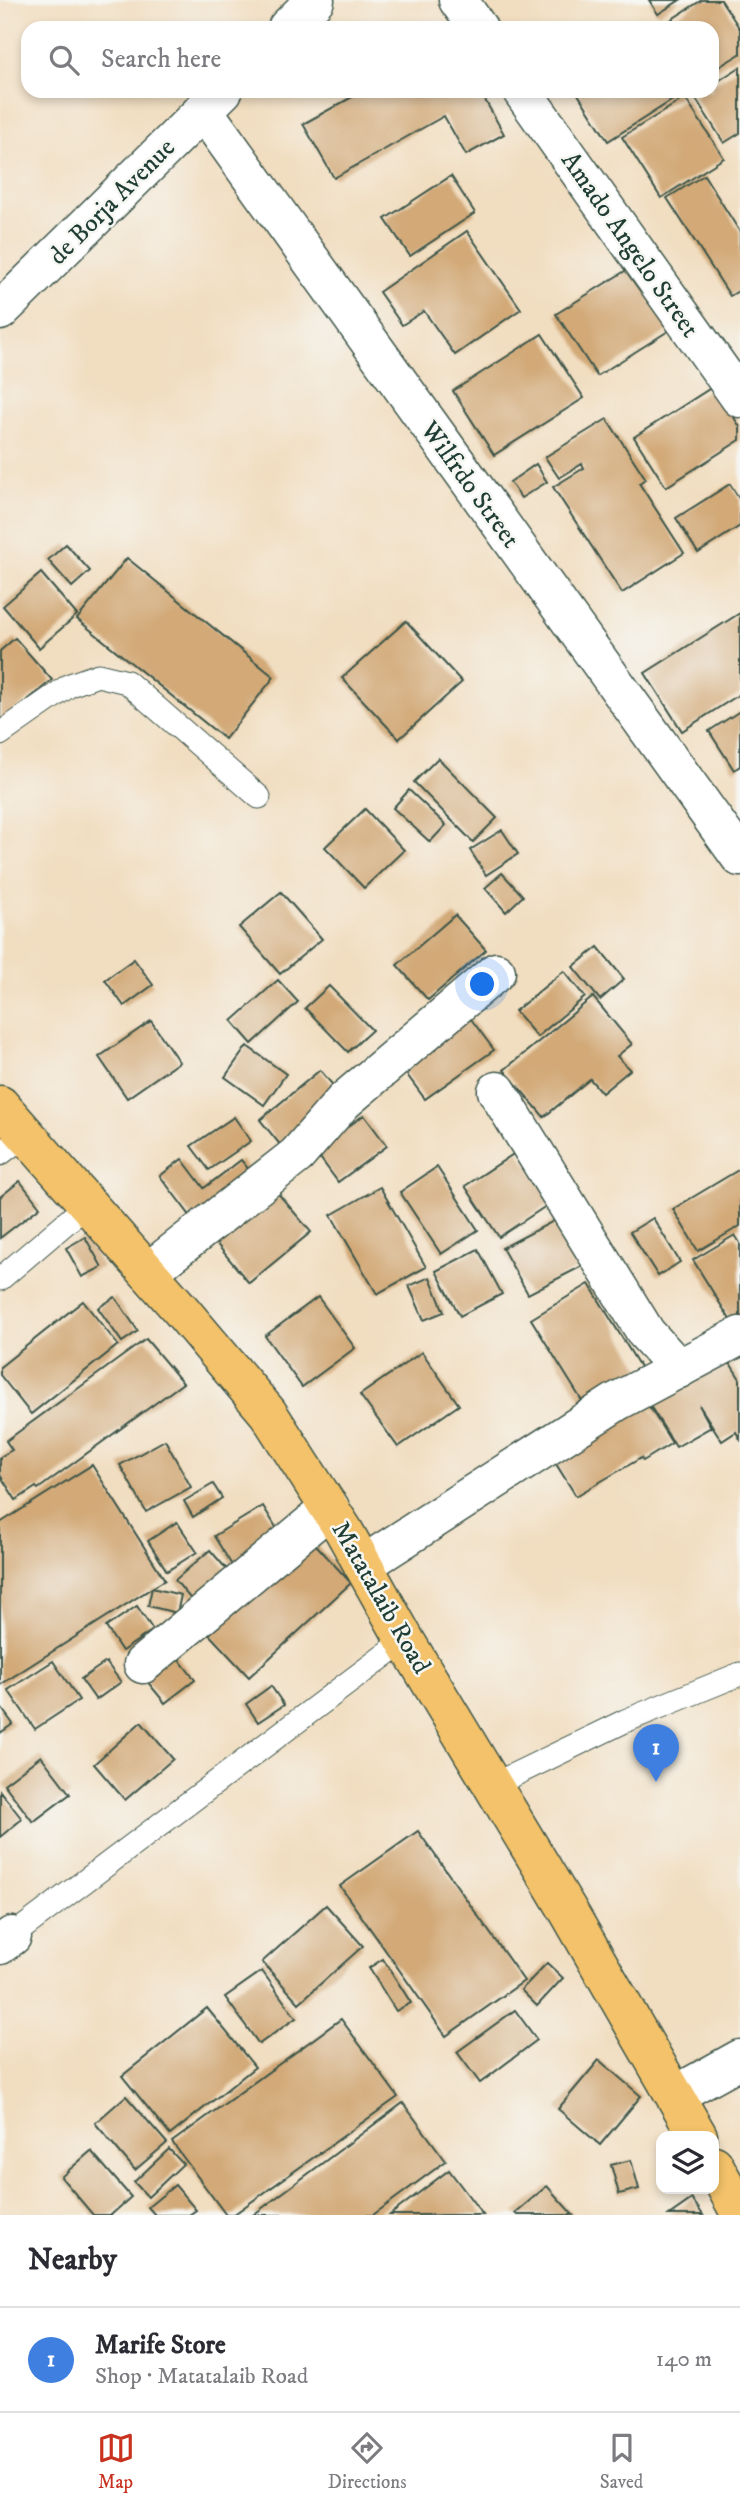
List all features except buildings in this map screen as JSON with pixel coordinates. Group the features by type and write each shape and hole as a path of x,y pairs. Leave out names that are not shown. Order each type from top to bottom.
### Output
{"main road":[{"name":"Matatalaib Road","path":"0,1105 13,1144 88,1204 268,1413 330,1508 695,2131"},
{"path":"719,2174 740,2213"}],"street":[{"path":"294,21 315,0"},
{"path":"458,0 473,21"},
{"name":"Amado Angelo Street","path":"527,98 740,398"},
{"name":"de Borja Avenue","path":"0,312 213,101"},
{"name":"Wilfrdo Street","path":"213,101 740,857"},
{"path":"148,1272 297,1155 344,1101 496,972"},
{"path":"497,1091 646,1333 679,1369"},
{"path":"363,1565 616,1402 740,1336"},
{"path":"143,1664 330,1508"},
{"path":"675,2095 740,2059"}],"lane":[{"path":"0,734 70,685 98,675 127,682 259,797"},
{"path":"0,1279 88,1204"},
{"path":"6,1941 405,1640"},
{"path":"493,1785 625,1721 740,1674"}],"place":[{"name":"Marife Store","path":"656,1782"}]}
